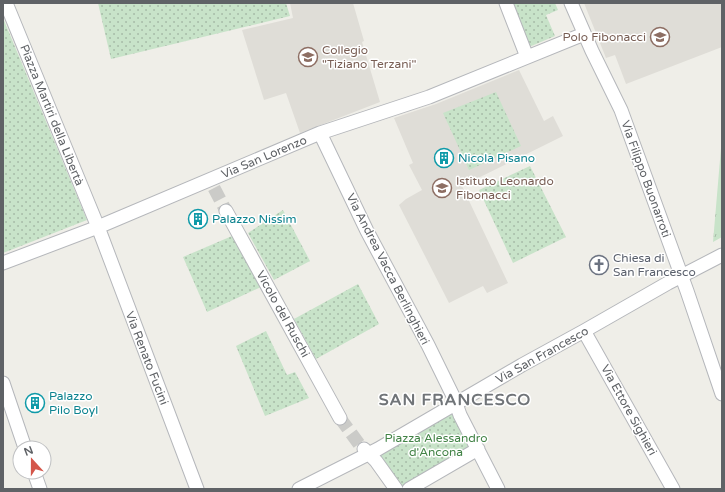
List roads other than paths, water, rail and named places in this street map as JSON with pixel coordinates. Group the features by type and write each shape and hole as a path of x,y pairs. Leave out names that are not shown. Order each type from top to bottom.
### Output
{"street":[{"name":"Piazza Martiri della Libertà","path":"6,3 98,227"},
{"path":"506,3 527,57"},
{"name":"Via Filippo Buonarroti","path":"571,3 584,34 621,110 682,276 722,394"},
{"name":"Via San Lorenzo","path":"3,264 212,184 320,133 429,97 584,34"},
{"name":"Via Andrea Vacca Berlinghieri","path":"320,133 367,231 428,345 454,398 455,404"},
{"name":"Vicolo del Ruschi","path":"226,211 340,418"},
{"name":"Via Renato Fucini","path":"98,227 197,489"},
{"name":"Via San Francesco","path":"299,489 722,255"},
{"name":"Via Ettore Sighieri","path":"584,331 673,489"},
{"path":"3,383 22,440"},
{"path":"455,404 498,489"},
{"path":"409,489 478,449"},
{"path":"366,451 376,461 396,489"}],"tunnel":[{"path":"214,188 226,211"},
{"path":"340,418 362,448"}],"place":[{"name":"Polo Fibonacci","path":"660,37"},
{"name":"Collegio \"Tiziano Terzani\"","path":"308,57"},
{"name":"Nicola Pisano","path":"444,158"},
{"name":"Istituto Leonardo Fibonacci","path":"442,188"},
{"name":"Palazzo Nissim","path":"198,219"},
{"name":"Chiesa di San Francesco","path":"599,265"},
{"name":"Palazzo Pilo Boyl","path":"35,403"}],"district":[{"name":"SAN FRANCESCO","path":"455,400"}],"park label":[{"name":"Piazza Alessandro d'Ancona","path":"436,445"}]}
